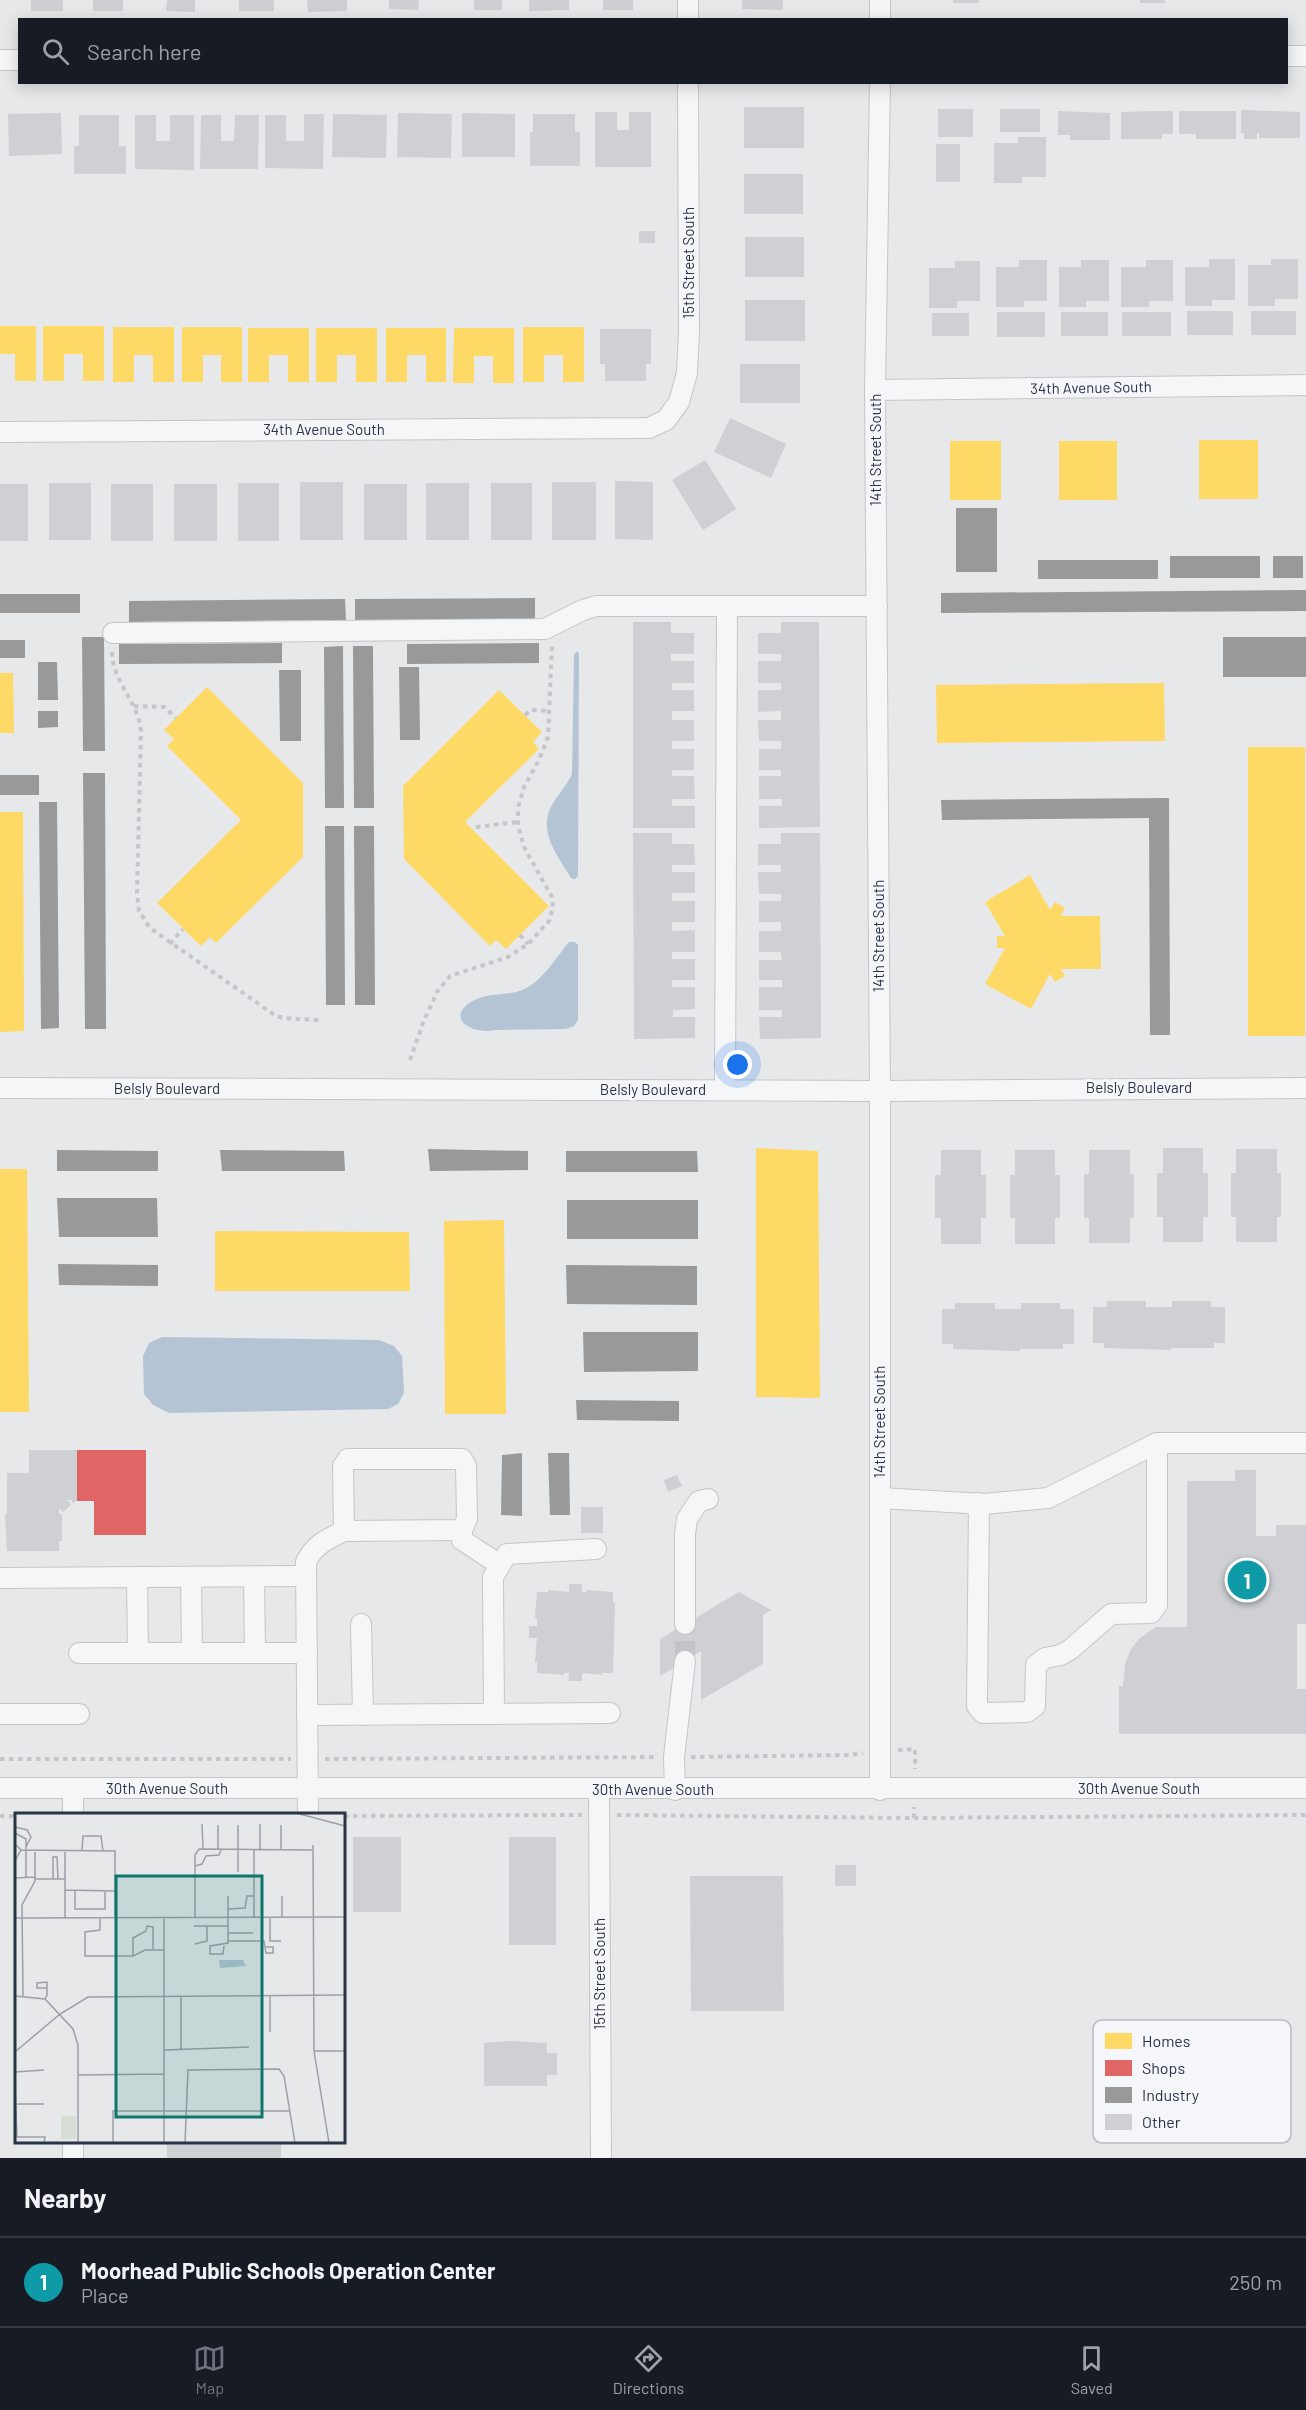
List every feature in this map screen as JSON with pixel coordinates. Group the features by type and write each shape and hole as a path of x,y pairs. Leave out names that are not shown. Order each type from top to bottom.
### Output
{"street":[{"path":"688,0 688,18"},
{"path":"880,0 880,18"},
{"path":"1288,56 1306,56"},
{"path":"0,60 18,60"},
{"name":"15th Street South","path":"649,428 666,420 679,402 687,373 689,331 688,84"},
{"name":"14th Street South","path":"880,84 875,390 880,1090 880,1790"},
{"name":"34th Avenue South","path":"875,390 1306,385"},
{"name":"34th Avenue South","path":"0,432 649,428"},
{"path":"113,633 545,629 596,606 877,606"},
{"path":"725,1090 727,606"},
{"name":"Belsly Boulevard","path":"0,1088 725,1090 1306,1088"},
{"path":"979,1503 977,1706 983,1713 1027,1712 1035,1706 1036,1665 1046,1658 1061,1655 1071,1649 1111,1614 1151,1612 1157,1605 1157,1443"},
{"path":"880,1498 979,1503 1048,1498 1157,1443 1306,1443"},
{"path":"344,1531 343,1466 348,1460 462,1460 466,1466 467,1519 462,1530 462,1540 500,1565"},
{"path":"685,1624 687,1519 699,1501 708,1499"},
{"path":"308,1813 306,1562 312,1550 327,1539 344,1531 462,1530"},
{"path":"494,1714 493,1577 500,1565 507,1554 596,1549"},
{"path":"0,1578 306,1576"},
{"path":"191,1577 192,1653"},
{"path":"254,1577 255,1653"},
{"path":"137,1578 138,1653"},
{"path":"361,1624 363,1715"},
{"path":"79,1653 307,1653"},
{"path":"675,1790 674,1757 685,1661"},
{"path":"307,1715 610,1713"},
{"path":"0,1714 79,1714"},
{"name":"30th Avenue South","path":"0,1788 880,1790 1306,1788"},
{"path":"72,1789 72,1813"},
{"name":"15th Street South","path":"599,1790 601,2158"}],"path":[{"path":"410,1060 423,1023 438,992 450,976 508,957 528,944 549,921 553,908 552,897 525,847 518,822 518,808 548,737 553,626"},
{"path":"113,633 112,665 139,715 141,730 137,893 139,910 150,928 170,944 276,1016 320,1020"},
{"path":"134,706 164,707 176,718"},
{"path":"525,715 531,710 549,711"},
{"path":"476,827 518,822"},
{"path":"170,944 183,929"},
{"path":"520,936 528,944"},
{"path":"0,1759 849,1755"},
{"path":"345,1816 600,1815 914,1818 1306,1815"}],"water":[{"path":"577,651 579,654 578,876 575,879 571,878 556,854 549,837 547,818 555,800 572,774 574,655"},
{"path":"569,942 575,942 578,945 578,1020 574,1026 566,1029 486,1031 470,1028 461,1019 464,1008 476,999 516,992 532,984 546,972"},
{"path":"162,1337 379,1340 394,1346 402,1356 404,1393 398,1404 388,1409 169,1413 153,1405 144,1394 143,1356 149,1343"}],"building: Homes":[{"path":"0,326 36,326 36,381 15,381 15,354 0,354"},
{"path":"43,326 104,326 104,381 83,381 83,354 64,354 64,381 43,381"},
{"path":"113,327 174,327 174,382 153,382 153,355 134,355 134,382 113,382"},
{"path":"182,327 242,327 242,382 221,382 221,355 203,355 203,382 182,382"},
{"path":"523,327 584,327 584,382 563,382 563,355 544,355 544,382 523,382"},
{"path":"248,328 309,328 309,382 288,382 288,355 269,355 269,382 248,382"},
{"path":"316,328 377,328 377,382 356,382 356,355 337,355 337,382 316,382"},
{"path":"386,328 446,328 446,382 426,382 426,355 407,355 407,382 386,382"},
{"path":"454,328 514,328 514,383 493,383 493,356 474,356 474,383 453,383"},
{"path":"1199,440 1258,440 1258,499 1199,499"},
{"path":"950,441 1001,441 1001,500 950,500"},
{"path":"1059,441 1117,441 1117,500 1059,500"},
{"path":"0,673 13,673 14,733 0,733"},
{"path":"1164,683 1165,741 937,743 936,685"},
{"path":"207,687 303,783 303,857 216,943 210,937 201,946 157,903 241,820 167,746 174,739 164,730"},
{"path":"499,690 542,732 533,742 539,749 465,822 549,906 506,949 496,940 490,946 404,859 403,786"},
{"path":"1248,747 1305,747 1305,1036 1248,1036"},
{"path":"0,812 23,812 24,1031 0,1032"},
{"path":"1030,875 1050,910 1055,902 1065,908 1061,916 1100,916 1101,969 1061,969 1065,976 1055,982 1050,974 1031,1009 985,984 1005,948 997,948 997,936 1005,936 985,902"},
{"path":"756,1148 818,1151 820,1398 756,1397"},
{"path":"0,1169 27,1169 29,1412 0,1412"},
{"path":"504,1220 506,1414 445,1414 444,1221"},
{"path":"215,1231 409,1232 410,1291 215,1291"}],"building: Shops":[{"path":"77,1450 146,1450 146,1535 94,1535 94,1501 77,1501"}],"building: Industry":[{"path":"956,508 997,508 997,572 956,572"},
{"path":"1170,556 1260,556 1260,578 1170,578"},
{"path":"1273,556 1303,556 1303,578 1273,578"},
{"path":"1038,560 1158,560 1158,579 1038,579"},
{"path":"1306,590 1306,611 941,613 941,593"},
{"path":"0,594 80,594 80,613 0,613"},
{"path":"535,598 535,619 355,620 355,599"},
{"path":"345,599 346,620 129,622 129,601"},
{"path":"82,637 104,637 105,751 83,751"},
{"path":"1223,637 1306,637 1306,677 1223,677"},
{"path":"0,640 25,640 25,658 0,658"},
{"path":"282,643 282,663 119,664 119,644"},
{"path":"539,643 539,663 407,664 407,644"},
{"path":"343,646 344,808 325,808 324,647"},
{"path":"353,646 373,646 374,808 354,808"},
{"path":"38,662 57,662 58,700 38,700"},
{"path":"399,667 419,667 420,740 400,740"},
{"path":"279,670 301,670 301,741 280,741"},
{"path":"38,711 58,711 58,727 38,728"},
{"path":"83,773 105,773 106,1029 85,1029"},
{"path":"0,775 39,775 39,795 0,795"},
{"path":"1169,798 1170,1035 1150,1035 1149,818 942,820 941,800"},
{"path":"39,802 57,802 59,1028 41,1029"},
{"path":"325,826 344,826 345,1005 326,1005"},
{"path":"354,826 374,826 375,1005 355,1005"},
{"path":"428,1149 528,1151 528,1170 430,1171"},
{"path":"57,1150 158,1151 158,1171 57,1171"},
{"path":"220,1150 344,1151 345,1171 222,1171"},
{"path":"566,1151 697,1151 698,1172 566,1172"},
{"path":"57,1198 157,1198 158,1237 59,1237"},
{"path":"567,1200 698,1200 698,1239 567,1239"},
{"path":"58,1264 158,1265 158,1286 59,1285"},
{"path":"566,1265 697,1266 697,1305 567,1304"},
{"path":"583,1332 698,1332 698,1371 584,1372"},
{"path":"576,1400 679,1401 679,1421 577,1420"},
{"path":"522,1453 522,1516 501,1515 502,1455"},
{"path":"548,1453 569,1453 570,1515 550,1515"}],"building: Other":[{"path":"31,0 63,0 63,11 31,11"},
{"path":"93,0 123,0 123,11 93,11"},
{"path":"167,0 195,0 195,12 166,11"},
{"path":"239,0 274,0 274,11 239,11"},
{"path":"307,0 347,0 347,11 308,12"},
{"path":"389,0 419,0 418,10 389,9"},
{"path":"474,0 502,0 502,10 474,10"},
{"path":"529,0 569,0 569,10 529,11"},
{"path":"603,0 633,0 633,10 603,10"},
{"path":"742,0 783,0 783,10 742,9"},
{"path":"953,0 979,0 979,3 953,3"},
{"path":"1140,0 1165,0 1165,3 1140,3"},
{"path":"744,107 804,107 804,148 744,148"},
{"path":"938,109 973,109 973,137 938,137"},
{"path":"1000,109 1040,109 1040,132 1000,132"},
{"path":"1241,110 1300,112 1300,138 1259,138 1259,133 1257,133 1257,139 1244,139 1244,133 1241,133"},
{"path":"1058,111 1110,113 1110,140 1070,140 1070,135 1058,135"},
{"path":"1173,111 1173,134 1162,134 1162,139 1121,139 1121,112"},
{"path":"1179,111 1236,111 1236,139 1196,139 1196,134 1179,134"},
{"path":"595,112 617,112 617,130 629,130 629,112 651,112 651,167 595,167"},
{"path":"61,113 62,154 9,156 8,114"},
{"path":"398,113 452,114 451,158 397,157"},
{"path":"462,113 515,114 515,157 462,157"},
{"path":"304,114 324,114 323,169 265,168 265,115 286,115 286,141 304,141"},
{"path":"333,114 387,115 386,158 332,157"},
{"path":"533,114 575,114 575,132 580,132 580,166 530,166 530,132 533,132"},
{"path":"79,115 119,115 119,146 126,146 126,174 74,174 74,146 79,146"},
{"path":"135,115 156,115 156,141 170,141 170,115 194,115 194,170 135,169"},
{"path":"201,115 221,115 221,141 234,141 235,115 259,115 258,169 200,169"},
{"path":"1018,137 1046,137 1046,177 1022,177 1022,183 994,183 994,143 1018,143"},
{"path":"936,144 960,144 960,182 936,182"},
{"path":"744,174 803,174 803,214 744,214"},
{"path":"639,231 655,231 655,243 639,243"},
{"path":"745,237 804,237 804,277 745,277"},
{"path":"1209,259 1235,259 1235,300 1212,300 1212,306 1185,306 1185,267 1209,267"},
{"path":"1271,259 1298,259 1298,299 1275,299 1275,306 1248,306 1248,265 1271,265"},
{"path":"1019,260 1047,260 1047,301 1024,301 1024,307 996,307 996,267 1019,267"},
{"path":"1081,260 1109,260 1109,301 1086,301 1086,307 1059,307 1059,267 1081,267"},
{"path":"1146,260 1173,260 1173,301 1149,301 1149,307 1121,307 1121,267 1146,267"},
{"path":"955,261 980,261 980,301 957,301 957,308 929,308 929,268 955,268"},
{"path":"745,300 805,300 805,341 745,341"},
{"path":"1187,311 1233,311 1233,335 1187,335"},
{"path":"1251,311 1296,311 1296,335 1251,335"},
{"path":"997,312 1045,312 1045,337 997,337"},
{"path":"1061,312 1108,312 1108,336 1061,336"},
{"path":"1122,312 1171,312 1171,336 1122,336"},
{"path":"932,313 969,313 969,336 932,336"},
{"path":"600,329 651,329 651,364 646,364 646,381 605,381 605,364 600,364"},
{"path":"740,364 800,364 800,403 740,403"},
{"path":"730,418 786,444 771,478 714,452"},
{"path":"705,460 736,509 703,530 672,480"},
{"path":"615,481 653,482 653,540 615,539"},
{"path":"300,482 343,482 343,540 300,540"},
{"path":"552,482 596,482 596,540 552,540"},
{"path":"49,483 91,483 91,540 49,540"},
{"path":"238,483 279,483 279,541 238,541"},
{"path":"426,483 469,483 469,540 426,540"},
{"path":"491,483 532,483 532,540 491,540"},
{"path":"0,484 28,484 28,541 0,541"},
{"path":"111,484 153,484 153,541 111,541"},
{"path":"174,484 217,484 217,541 174,541"},
{"path":"364,484 407,484 407,540 364,540"},
{"path":"633,622 671,622 671,633 694,633 694,654 671,654 671,661 694,661 694,683 672,683 672,690 694,690 694,711 672,711 672,720 694,720 694,741 672,741 672,749 694,749 694,770 672,770 672,776 694,776 695,799 672,799 672,806 695,806 695,828 633,828"},
{"path":"781,622 819,622 820,827 759,828 759,806 782,806 782,799 759,799 759,776 781,776 781,770 759,770 759,749 781,749 781,741 759,741 758,720 781,720 781,711 758,712 758,690 781,690 781,683 758,683 758,661 781,661 781,654 758,654 758,633 781,633"},
{"path":"633,833 672,833 672,844 694,844 695,865 672,865 672,872 695,872 695,893 672,893 672,901 695,901 695,922 672,922 672,931 695,930 695,952 672,952 672,959 695,959 695,980 672,980 672,987 695,987 695,1009 673,1010 673,1017 695,1017 695,1038 634,1039"},
{"path":"781,833 820,833 821,1038 760,1039 759,1017 782,1017 782,1010 759,1010 759,987 782,987 782,980 759,980 759,960 782,960 781,952 759,952 759,931 781,931 781,922 759,922 759,901 781,901 781,894 759,894 758,872 781,872 781,865 758,865 758,844 781,844"},
{"path":"1163,1148 1203,1148 1203,1173 1208,1173 1208,1217 1203,1217 1203,1242 1163,1242 1163,1217 1157,1217 1157,1173 1163,1173"},
{"path":"1236,1149 1277,1149 1277,1173 1281,1173 1281,1217 1277,1217 1277,1242 1236,1242 1236,1217 1231,1217 1231,1173 1236,1173"},
{"path":"941,1150 981,1150 981,1175 986,1175 986,1218 981,1218 981,1244 941,1244 941,1218 935,1218 935,1175 941,1175"},
{"path":"1015,1150 1055,1150 1055,1175 1060,1175 1060,1218 1055,1218 1055,1244 1015,1244 1015,1218 1010,1218 1010,1175 1015,1175"},
{"path":"1089,1150 1130,1150 1130,1174 1134,1174 1134,1218 1130,1218 1130,1243 1089,1243 1089,1218 1084,1218 1084,1174 1089,1174"},
{"path":"1107,1301 1146,1301 1146,1307 1172,1307 1172,1301 1211,1301 1211,1307 1225,1307 1225,1343 1214,1343 1214,1348 1171,1348 1171,1350 1104,1348 1104,1343 1093,1343 1093,1307 1107,1307"},
{"path":"955,1303 995,1303 995,1309 1021,1309 1021,1303 1060,1303 1060,1309 1074,1309 1074,1344 1063,1344 1063,1349 1020,1349 1020,1351 953,1349 953,1344 942,1344 942,1309 955,1309"},
{"path":"29,1450 77,1450 77,1501 72,1503 72,1500 67,1500 71,1505 63,1512 59,1508 59,1514 62,1514 62,1541 59,1541 59,1551 7,1551 5,1514 7,1514 7,1473 29,1473"},
{"path":"1235,1470 1256,1470 1256,1536 1276,1536 1276,1525 1306,1525 1306,1624 1297,1624 1297,1689 1306,1689 1306,1734 1119,1734 1119,1686 1123,1686 1125,1664 1131,1649 1140,1638 1156,1627 1187,1627 1187,1481 1235,1481"},
{"path":"677,1475 682,1486 668,1492 664,1480"},
{"path":"581,1507 603,1507 603,1533 581,1533"},
{"path":"569,1584 582,1584 582,1592 587,1592 587,1590 613,1592 613,1602 615,1602 613,1673 602,1673 602,1675 582,1673 582,1681 569,1681 569,1673 564,1673 564,1675 537,1673 537,1662 535,1662 537,1638 529,1638 529,1626 537,1626 537,1618 535,1618 537,1592 548,1592 548,1590 569,1592"},
{"path":"739,1592 771,1610 763,1615 763,1664 701,1700 701,1651 660,1676 660,1639"},
{"path":"353,1837 401,1837 401,1912 353,1912"},
{"path":"509,1837 556,1837 556,1945 509,1945"},
{"path":"835,1865 856,1865 856,1886 835,1886"},
{"path":"690,1876 783,1876 784,2011 691,2011"},
{"path":"510,2041 547,2043 547,2053 557,2053 557,2075 547,2075 547,2086 484,2086 484,2043"},
{"path":"167,2143 281,2143 281,2158 167,2158"}],"tunnel":[{"path":"685,1624 685,1661"}],"place":[{"name":"Moorhead Public Schools Operation Center","path":"1247,1580"}]}
